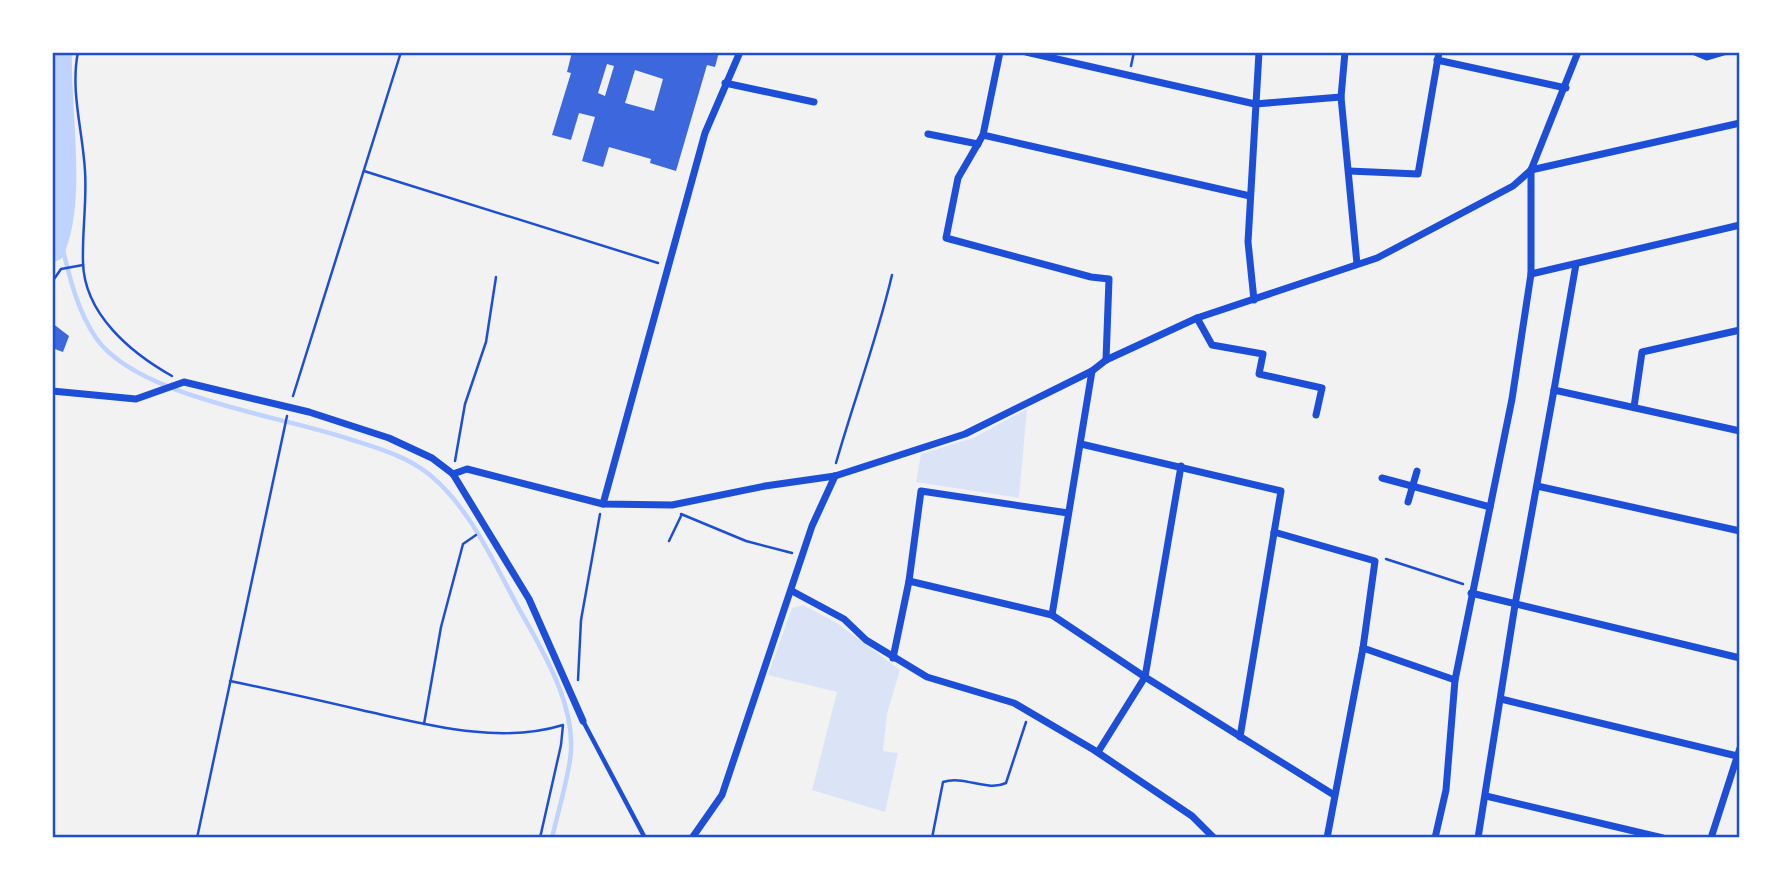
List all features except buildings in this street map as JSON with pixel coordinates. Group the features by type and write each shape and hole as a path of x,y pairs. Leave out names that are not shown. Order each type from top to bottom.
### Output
{"street":[{"path":"603,504 705,133 740,52"},
{"path":"1000,52 983,135 958,178 946,238 1091,277 1109,279 1106,360"},
{"path":"1026,52 1051,55 1255,104 1340,97"},
{"path":"1254,300 1248,242 1259,52"},
{"path":"1345,52 1340,97 1357,264"},
{"path":"1435,838 1446,790 1455,680 1513,399 1531,274 1531,170 1566,88 1578,52"},
{"path":"1695,52 1707,57 1724,52"},
{"path":"1349,170 1418,174 1438,56 1566,88"},
{"path":"725,83 814,102"},
{"path":"453,474 467,469 603,504 680,503 765,486 835,476 965,434 1092,371 1106,360 1197,318 1377,258 1513,186 1531,170 1740,123"},
{"path":"929,134 978,144"},
{"path":"983,135 1250,196"},
{"path":"1531,274 1740,225"},
{"path":"1478,838 1515,605 1576,264"},
{"path":"1197,318 1212,345 1263,354 1259,374 1322,388 1316,415"},
{"path":"1634,407 1642,352 1740,330"},
{"path":"1052,615 1092,371"},
{"path":"52,391 135,399 159,393 184,382 389,438 432,458 453,474 529,599 583,721"},
{"path":"1554,390 1740,431"},
{"path":"1081,444 1281,491 1240,737"},
{"path":"1098,752 1145,677 1181,466"},
{"path":"1408,502 1417,471"},
{"path":"692,838 722,795 802,555 835,476"},
{"path":"1382,478 1490,508"},
{"path":"1537,486 1740,531"},
{"path":"893,658 909,581 921,491 1068,513"},
{"path":"1274,533 1375,561 1363,648 1327,838"},
{"path":"909,581 1052,615 1145,677 1334,795"},
{"path":"792,590 844,619 866,640 927,677 1014,704 1098,752 1192,816 1214,838"},
{"path":"1472,590 1515,605 1740,658"},
{"path":"1363,648 1455,680"},
{"path":"1501,698 1738,752 1711,838"},
{"path":"1486,796 1663,838"}],"lane":[{"path":"583,721 645,838"}],"path":[{"path":"78,52 77,103 85,172 83,265 86,286 97,309 124,344 184,382"},
{"path":"197,838 288,412 401,52"},
{"path":"364,171 670,267"},
{"path":"52,282 61,269 83,265"},
{"path":"835,476 851,409 877,337 892,275"},
{"path":"453,474 463,412 486,342 496,276"},
{"path":"669,541 681,516 680,503"},
{"path":"578,681 581,620 603,504"},
{"path":"681,516 746,541 802,555"},
{"path":"424,724 441,627 463,544 470,539"},
{"path":"1375,561 1381,558 1472,590"},
{"path":"230,681 424,724 505,733 546,730 563,725 540,838"},
{"path":"932,838 943,782 954,779 999,787 1006,783 1021,729 1031,713"}],"shaded area":[{"path":"1027,409 1019,498 916,482 921,454 973,438"},
{"path":"803,605 837,623 900,670 887,714 883,751 898,753 885,812 812,790 837,692 768,675 792,608"}],"waterway":[{"path":"52,249 59,228 63,180 59,52"},
{"path":"59,234 73,288 83,314 96,338 116,358 143,375 176,390 321,430 391,453 430,475 457,503 480,537 538,642 564,700 569,720 570,760 552,838"}]}
